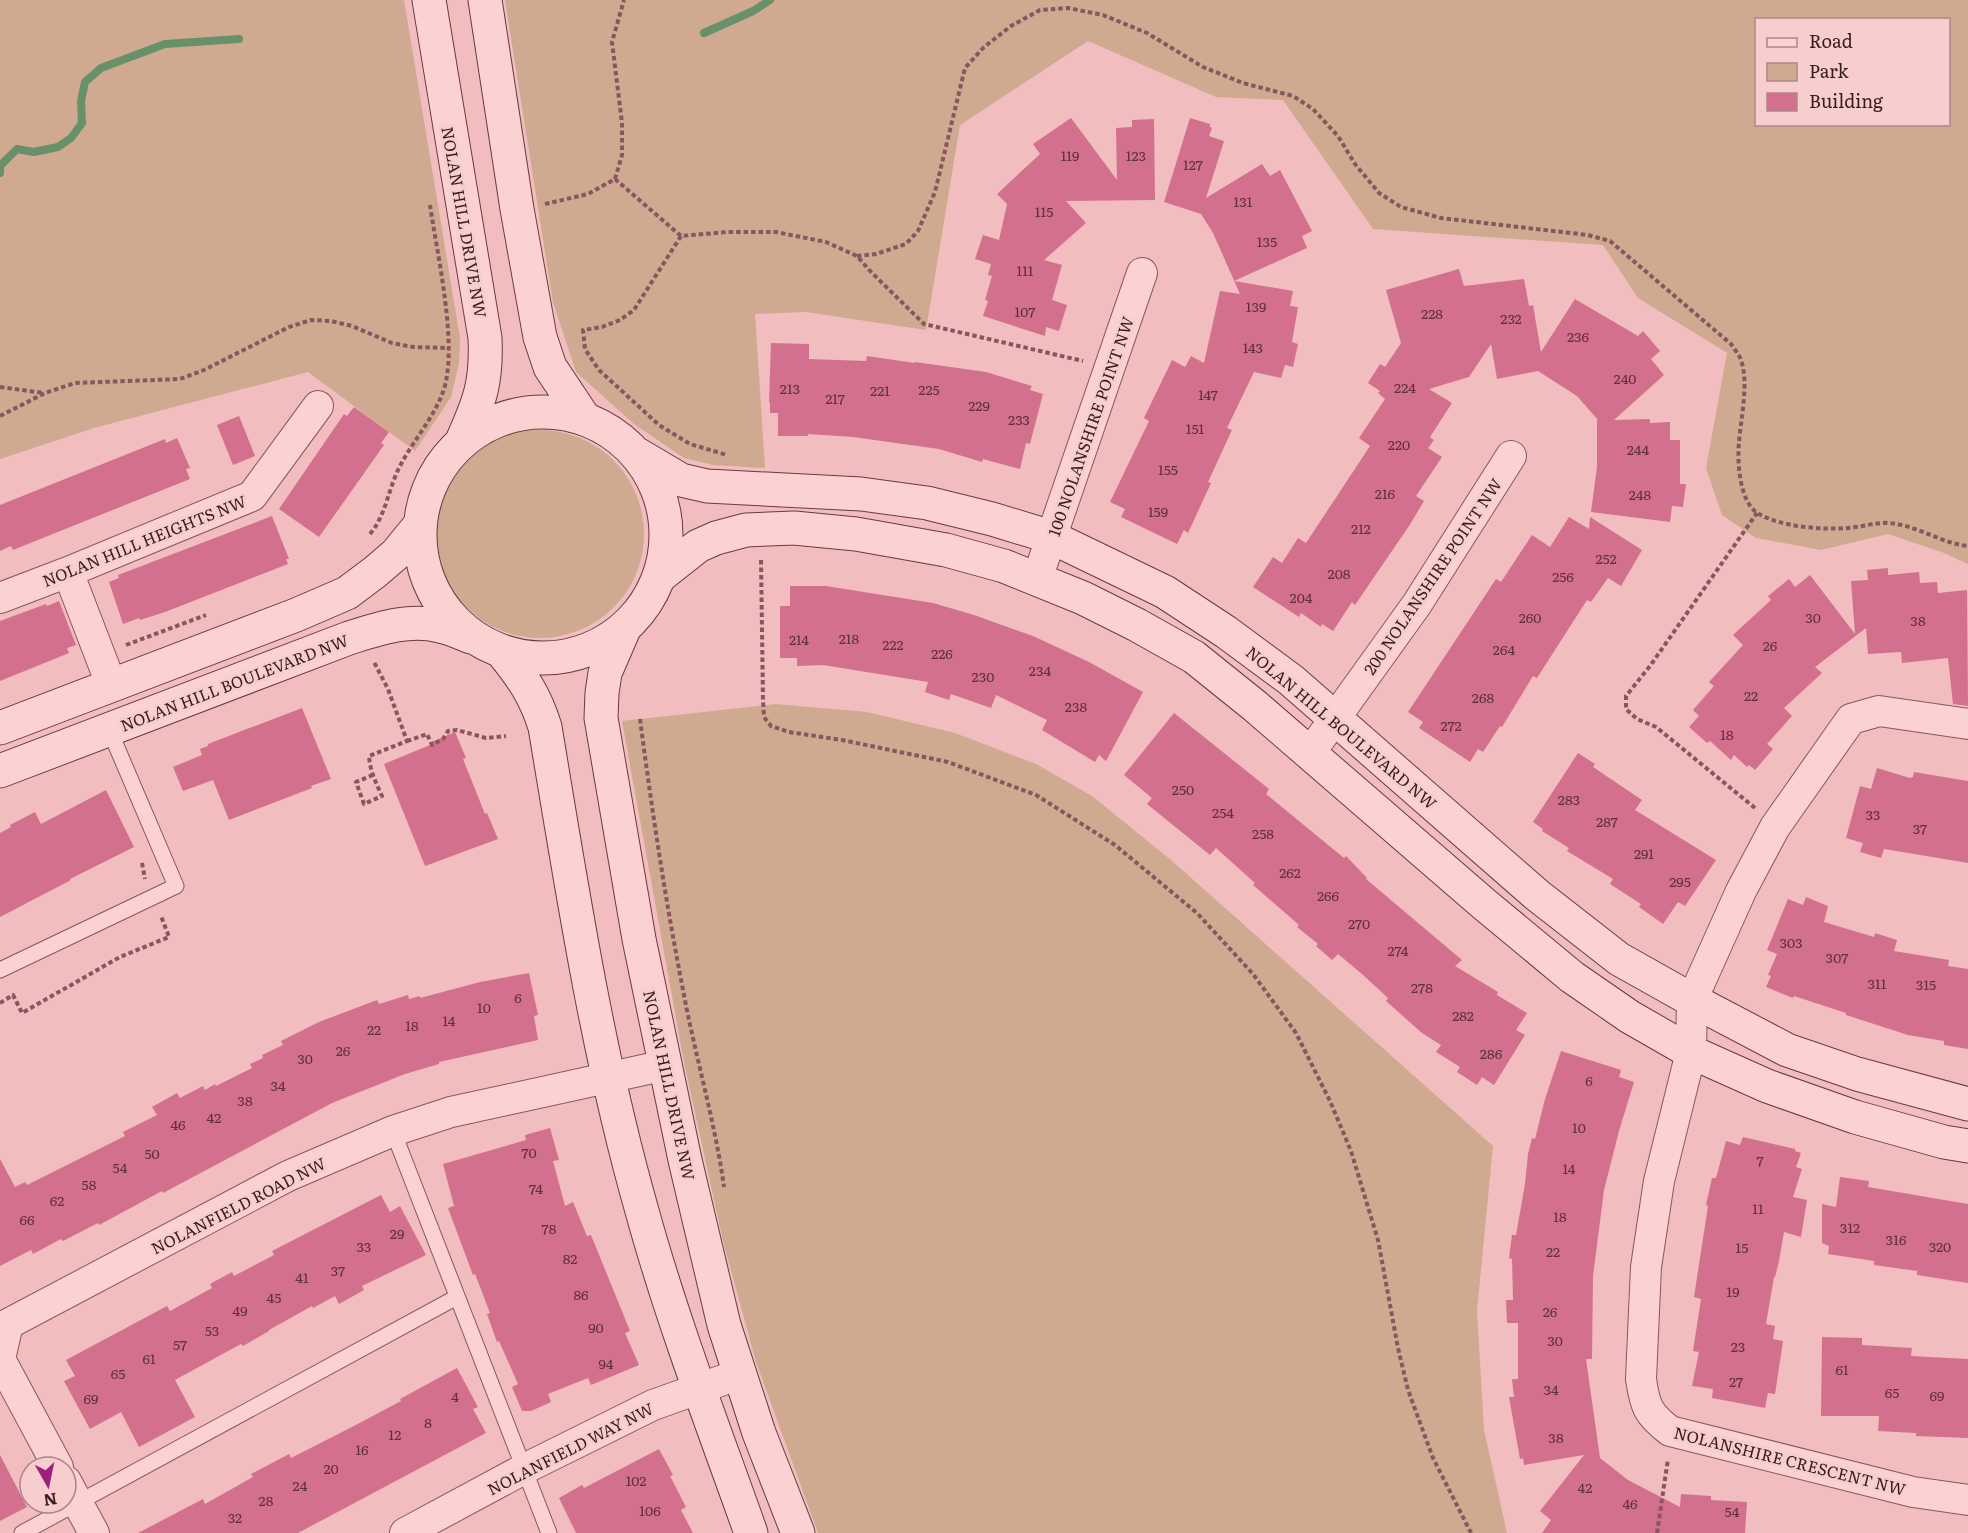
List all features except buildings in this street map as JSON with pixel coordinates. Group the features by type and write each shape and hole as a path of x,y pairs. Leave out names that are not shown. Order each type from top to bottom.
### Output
{"street":[{"name":"NOLAN HILL DRIVE NW","path":"429,0 484,338 486,364 477,409 462,441"},
{"path":"485,0 517,209 540,338 550,367 584,418"},
{"name":"100 NOLANSHIRE POINT NW","path":"1037,579 1142,273"},
{"name":"NOLAN HILL HEIGHTS NW","path":"0,598 252,496 318,406"},
{"path":"552,411 584,418 613,433 637,454 655,481 665,512 667,544 660,576 645,605 624,629 597,646 566,657 533,659 502,652 473,637 449,616 431,589 421,558 419,526 426,494 440,465 462,441 489,424 520,413 552,411"},
{"name":"NOLAN HILL BOULEVARD NW","path":"637,454 681,480 707,486 861,494 927,503 992,519 1051,537 1164,592 1226,632 1291,680 1537,895 1619,959 1691,1027 1767,1086 1855,1117 1944,1142 1968,1146"},
{"name":"200 NOLANSHIRE POINT NW","path":"1310,753 1417,604 1511,456"},
{"path":"0,728 296,615 346,593 396,554 419,526"},
{"name":"NOLAN HILL BOULEVARD NW","path":"660,576 698,546 716,538 746,530 794,528 856,534 946,550 1004,566 1037,579 1083,598 1194,657 1255,706 1484,904 1572,976 1630,1017 1691,1027 1787,1050 1857,1074 1968,1104"},
{"path":"68,572 111,684"},
{"name":"NOLAN HILL BOULEVARD NW","path":"0,771 349,638 382,628 412,623 439,625 473,637"},
{"name":"NOLAN HILL DRIVE NW","path":"624,629 605,673 601,718 639,939 724,1325 759,1433 798,1533"},
{"path":"502,652 525,680 537,702 545,727 577,917 618,1120 642,1212 700,1389 751,1533"},
{"name":"NOLANSHIRE CRESCENT NW","path":"1968,724 1879,711 1851,719 1775,827 1741,891 1691,1027 1659,1181 1646,1268 1641,1379 1643,1396 1652,1417 1670,1431 1913,1492 1968,1500"},
{"name":"NOLANFIELD ROAD NW","path":"52,1455 0,1359 8,1324 288,1176 393,1131 451,1112 666,1065"},
{"name":"NOLANFIELD WAY NW","path":"405,1533 524,1469 653,1405 740,1374"},
{"path":"78,1503 94,1533"}],"lane":[{"path":"0,970 176,886 110,729"},
{"path":"393,1131 549,1533"},
{"path":"78,1489 457,1297"},
{"path":"22,1533 44,1515"}],"path":[{"path":"517,209 560,202 588,194 615,179 622,155 622,123 612,42 624,0"},
{"path":"857,256 876,254 906,244 918,231 935,192 965,68 984,46 1011,26 1040,10 1068,8 1103,15 1147,33 1203,67 1243,84 1293,96 1313,109 1338,136 1355,164 1379,193 1401,207 1441,218 1588,235 1610,241 1731,344 1740,359 1744,378 1737,453 1740,481 1746,497 1757,513 1809,528 1847,528 1889,523 1912,528 1945,542 1968,546"},
{"path":"615,179 681,236 728,231 776,232 826,242 857,256 924,324 1110,368"},
{"path":"681,236 634,310 620,320 602,327 583,330 585,349 599,370 659,424 690,444 725,455 737,456"},
{"path":"0,416 45,393 75,383 180,379 204,370 289,327 311,320 352,326 392,343 413,347 448,348"},
{"path":"0,387 45,393"},
{"path":"1757,513 1650,666 1626,696 1626,709 1637,719 1656,727 1775,827"},
{"path":"761,560 764,717 771,726 789,732 842,740 948,762 1036,795 1115,845 1197,913 1253,974 1296,1033 1330,1101 1351,1151 1377,1240 1408,1390 1433,1458 1471,1533"},
{"path":"374,662 388,689 407,741"},
{"path":"640,719 684,994 710,1106 725,1191"},
{"path":"373,775 356,782 364,804 382,796 373,775 370,769 369,756 427,734 432,745 444,739 448,731 457,730 486,738 506,736"},
{"path":"0,1003 13,995 22,1013 120,957 169,937 144,874"},
{"path":"1657,1533 1670,1431"}],"green space":[{"path":"0,0 404,0 460,338 459,363 451,397 415,451 308,372 94,428 0,459"},
{"path":"505,0 1968,0 1968,564 1944,553 1888,534 1821,550 1756,538 1722,515 1706,468 1727,353 1638,298 1603,245 1373,229 1283,100 1216,97 1088,41 960,125 926,330 806,312 755,314 765,468 713,465 684,458 634,424 576,372 553,302"},
{"path":"540,430 560,432 580,438 614,460 636,494 642,514 644,534 642,554 636,574 614,608 580,630 560,636 540,638 520,636 500,630 466,608 444,574 438,554 436,534 438,514 444,494 466,460 500,438 520,432"},
{"path":"775,704 867,712 955,733 1036,764 1092,796 1171,860 1493,1146 1477,1311 1484,1430 1507,1533 818,1533 756,1362 723,1241 684,1062 622,721"}],"waterway":[{"path":"704,33 753,11 770,0"},
{"path":"0,173 0,166 17,149 34,152 58,147 71,138 82,123 81,101 85,82 101,68 165,44 239,39"}]}
